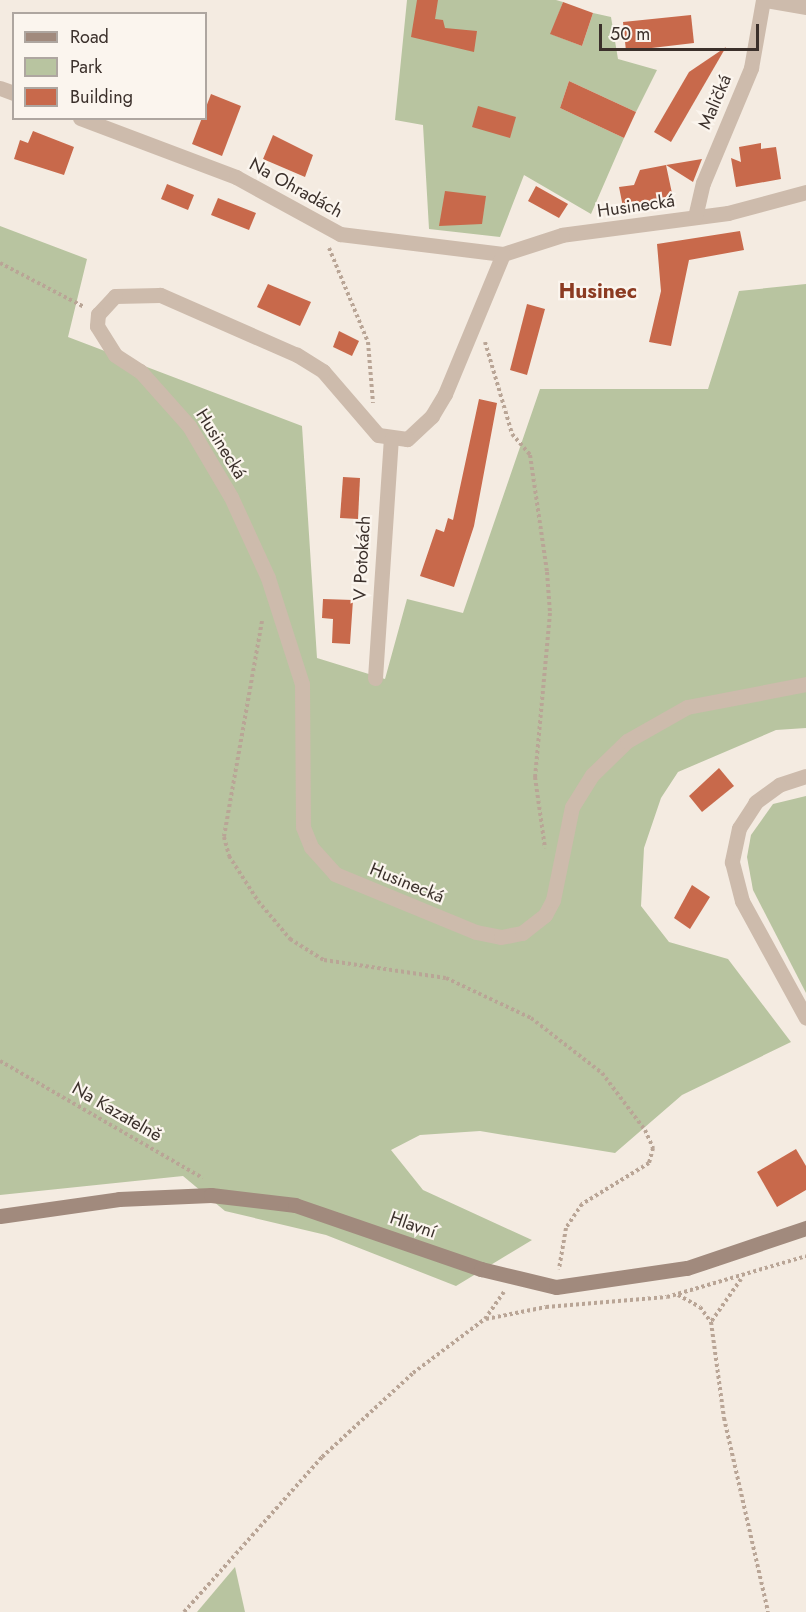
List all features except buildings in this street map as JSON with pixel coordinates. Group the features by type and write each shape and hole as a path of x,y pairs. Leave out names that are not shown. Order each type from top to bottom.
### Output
{"street":[{"path":"764,0 806,7"},
{"name":"Maličká","path":"696,217 703,183 751,68 764,0"},
{"name":"Na Ohradách","path":"85,120 236,177 322,227 357,238 503,254"},
{"name":"Husinecká","path":"503,254 562,235 696,217 806,192"},
{"path":"98,314 115,296 160,295 323,371 366,425 391,441 407,439 432,416 475,323 503,254"},
{"name":"Husinecká","path":"98,314 102,339 148,379 189,426 231,497 268,578 302,684 305,725 300,808 320,859 335,874 376,893 501,937 522,933 545,915 558,876 572,807 592,775 627,741 687,707 806,684"},
{"name":"V Potokách","path":"375,678 391,441"},
{"path":"806,776 779,785 756,802 739,828 732,862 742,901 806,1018"},
{"name":"Hlavní","path":"0,1216 119,1199 211,1195 295,1205 513,1280 556,1287 687,1269 806,1228"}],"path":[{"path":"322,227 368,342 375,382 366,425"},
{"path":"0,263 98,314"},
{"path":"475,323 512,434 530,455 549,613 535,777 539,834 558,876"},
{"path":"263,609 224,837 229,856 258,901 290,939 324,960 464,983 546,1028 602,1073 653,1148 649,1163 593,1195 569,1222 556,1287"},
{"name":"Na Kazatelně","path":"0,1061 201,1175 211,1195"},
{"path":"485,1319 677,1295 741,1280 806,1256"},
{"path":"184,1612 322,1457 413,1373 485,1319 513,1280"},
{"path":"711,1322 741,1280"},
{"path":"677,1295 700,1307 711,1322 724,1418 768,1612"}],"green space":[{"path":"407,0 556,0 563,2 551,34 582,46 593,13 611,17 618,59 657,70 636,112 569,81 560,108 624,138 591,214 524,175 500,237 429,229 423,125 395,120"},
{"path":"0,226 87,259 68,337 302,426 317,658 385,679 407,599 463,613 540,389 708,389 739,291 806,284 806,728 776,730 678,772 661,798 644,848 641,906 669,942 728,959 791,1042 682,1095 615,1153 480,1131 420,1135 391,1150 423,1190 532,1240 456,1286 326,1235 225,1211 183,1176 0,1195"},
{"path":"806,796 806,993 753,890 747,857 751,835 773,804"},
{"path":"235,1567 245,1612 197,1612"}],"district":[{"name":"Husinec","path":"598,291"}]}
